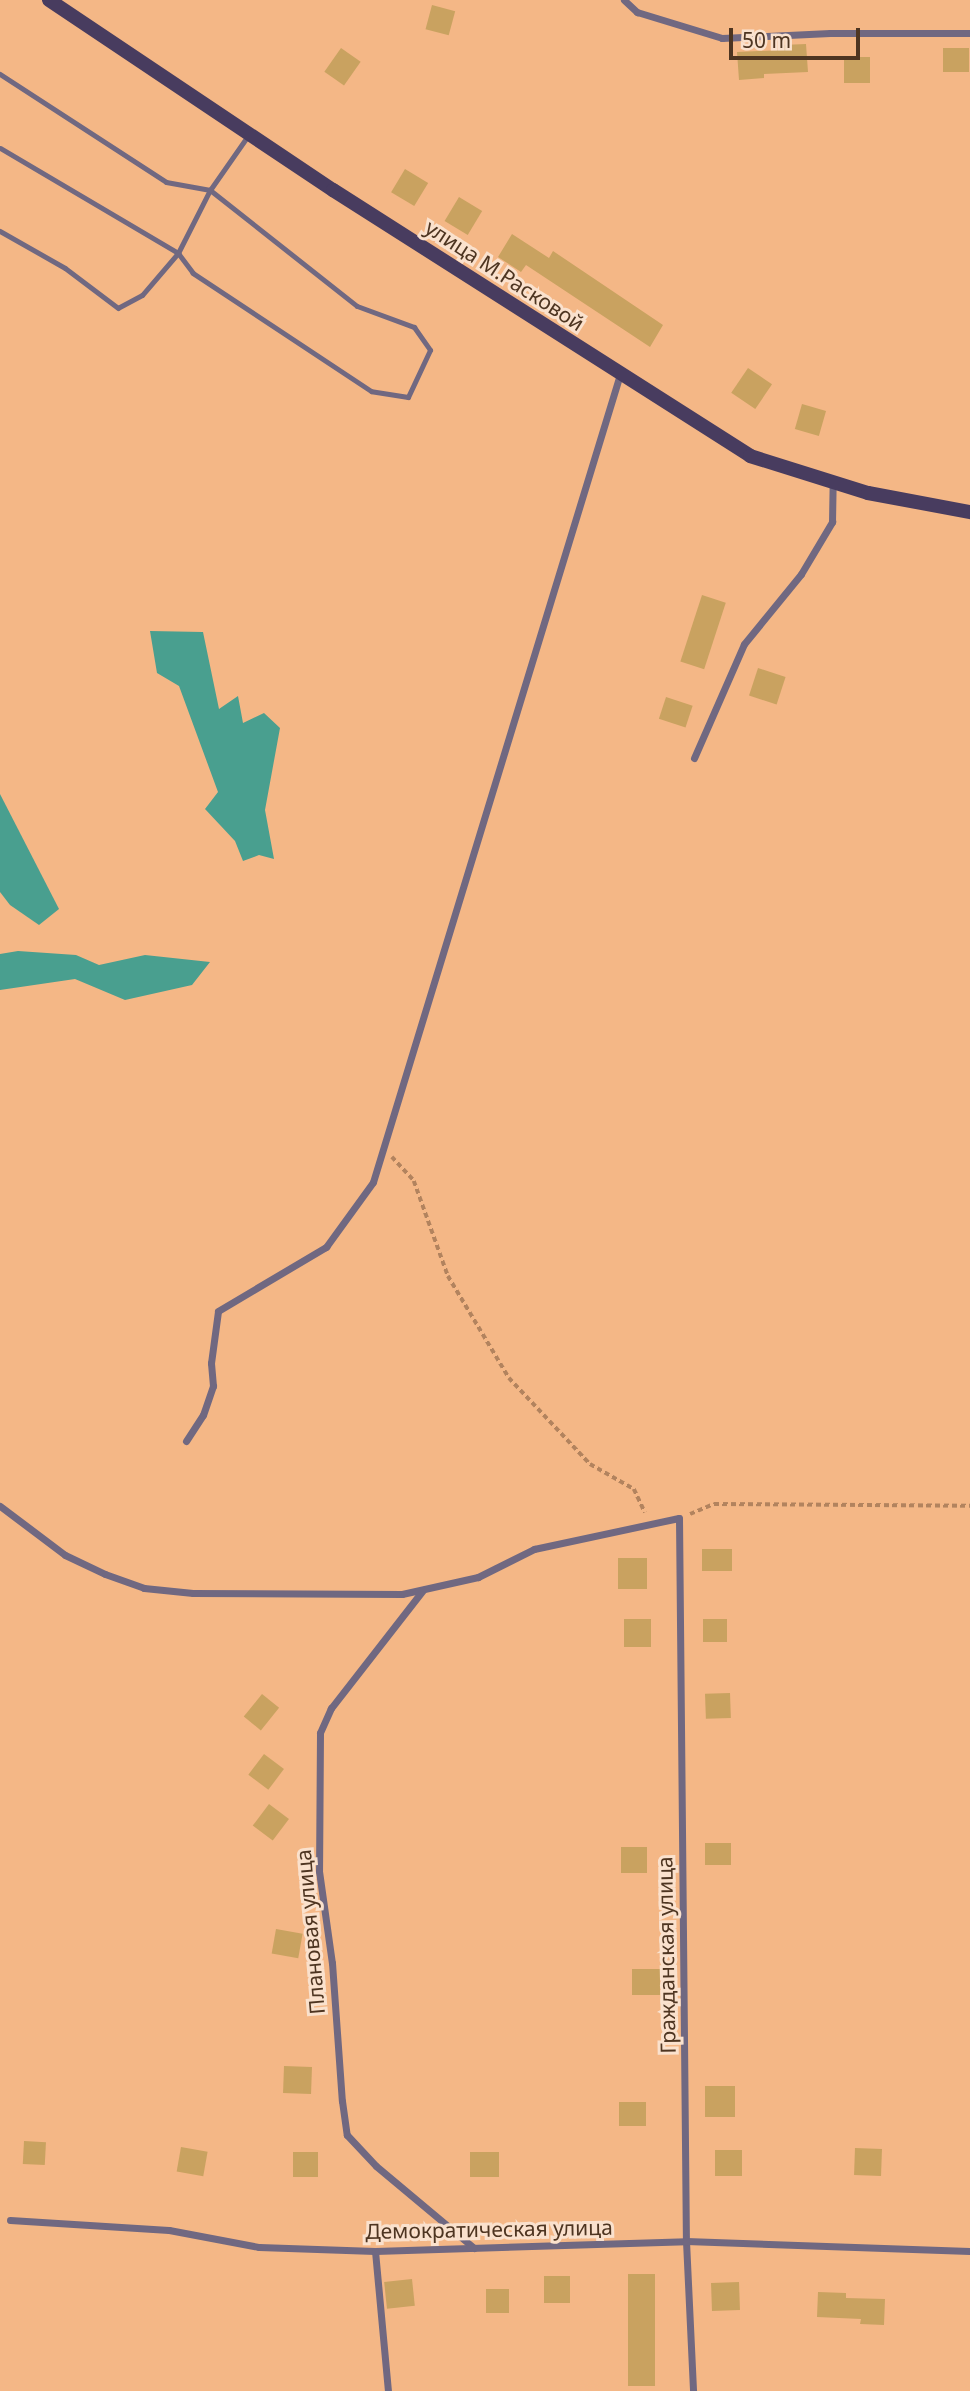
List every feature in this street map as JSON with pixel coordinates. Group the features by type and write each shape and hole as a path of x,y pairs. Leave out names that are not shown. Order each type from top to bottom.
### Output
{"street":[{"name":"улица М.Расковой","path":"49,0 248,134 750,456 868,493 970,512"},
{"path":"624,0 637,12 722,38 830,33 970,33"},
{"path":"187,1441 203,1415 213,1386 211,1363 218,1311 326,1247 373,1182 620,373"},
{"path":"694,758 744,644 801,574 832,522 833,482"},
{"path":"0,1506 65,1555 144,1588 193,1593 402,1594 478,1577 534,1549 679,1518"},
{"name":"Гражданская улица","path":"679,1518 686,2241 693,2391"},
{"name":"Плановая улица","path":"423,1589 331,1708 320,1733 319,1871 332,1963 347,2135 376,2166 474,2248"},
{"name":"Демократическая улица","path":"10,2220 169,2230 259,2247 375,2250 686,2241 970,2251"},
{"path":"375,2250 388,2391"}],"lane":[{"path":"0,74 166,182 210,190 357,306 414,327 430,349 408,397 371,391 192,273 178,253 0,148"},
{"path":"0,231 65,268 118,307 142,295 178,253 210,190 248,134"}],"path":[{"path":"383,1149 414,1181 448,1276 509,1378 590,1464 634,1489 651,1524"},
{"path":"679,1518 714,1504 970,1506"}],"water":[{"path":"150,631 203,632 219,709 238,696 243,723 264,713 280,728 265,810 274,859 259,855 243,861 235,841 205,809 218,792 179,686 157,673"},
{"path":"0,794 59,909 39,925 10,905 0,892"},
{"path":"18,951 76,955 99,965 145,955 210,962 192,985 125,1000 75,979 0,990 0,954"}],"building":[{"path":"432,5 455,11 449,35 426,29"},
{"path":"806,44 808,72 764,74 764,78 739,80 737,52 783,50 782,45"},
{"path":"341,48 361,62 344,86 324,72"},
{"path":"943,48 969,48 969,72 943,72"},
{"path":"844,57 870,57 870,83 844,83"},
{"path":"405,169 428,183 414,206 391,192"},
{"path":"459,197 482,211 468,235 445,221"},
{"path":"512,234 549,258 553,251 663,325 650,347 526,265 521,272 498,257"},
{"path":"748,368 772,384 755,409 731,393"},
{"path":"802,404 826,411 819,436 795,429"},
{"path":"702,595 726,603 704,669 680,662"},
{"path":"758,668 786,677 777,705 749,696"},
{"path":"666,697 693,706 686,728 659,719"},
{"path":"702,1549 732,1549 732,1571 702,1571"},
{"path":"618,1558 647,1558 647,1589 618,1589"},
{"path":"624,1619 651,1619 651,1647 624,1647"},
{"path":"703,1619 727,1619 727,1642 703,1642"},
{"path":"730,1693 731,1718 706,1719 705,1694"},
{"path":"262,1694 279,1708 261,1730 244,1717"},
{"path":"264,1754 284,1769 268,1790 248,1775"},
{"path":"269,1804 289,1819 273,1841 253,1826"},
{"path":"705,1843 731,1843 731,1865 705,1865"},
{"path":"621,1847 647,1847 647,1873 621,1873"},
{"path":"276,1929 303,1934 298,1958 272,1954"},
{"path":"632,1969 660,1969 660,1995 632,1995"},
{"path":"284,2066 312,2067 311,2094 283,2093"},
{"path":"705,2086 735,2086 735,2117 705,2117"},
{"path":"619,2102 646,2102 646,2126 619,2126"},
{"path":"24,2141 46,2142 45,2165 23,2164"},
{"path":"181,2147 208,2152 203,2176 177,2172"},
{"path":"855,2148 882,2149 881,2176 854,2175"},
{"path":"715,2150 742,2150 742,2176 715,2176"},
{"path":"293,2152 318,2152 318,2177 293,2177"},
{"path":"470,2152 499,2152 499,2177 470,2177"},
{"path":"628,2274 655,2274 655,2386 628,2386"},
{"path":"544,2276 570,2276 570,2303 544,2303"},
{"path":"412,2279 415,2306 387,2309 384,2282"},
{"path":"739,2282 740,2310 712,2311 711,2283"},
{"path":"486,2289 509,2289 509,2313 486,2313"},
{"path":"818,2292 846,2293 846,2298 885,2299 884,2325 860,2324 861,2319 817,2317"}]}
